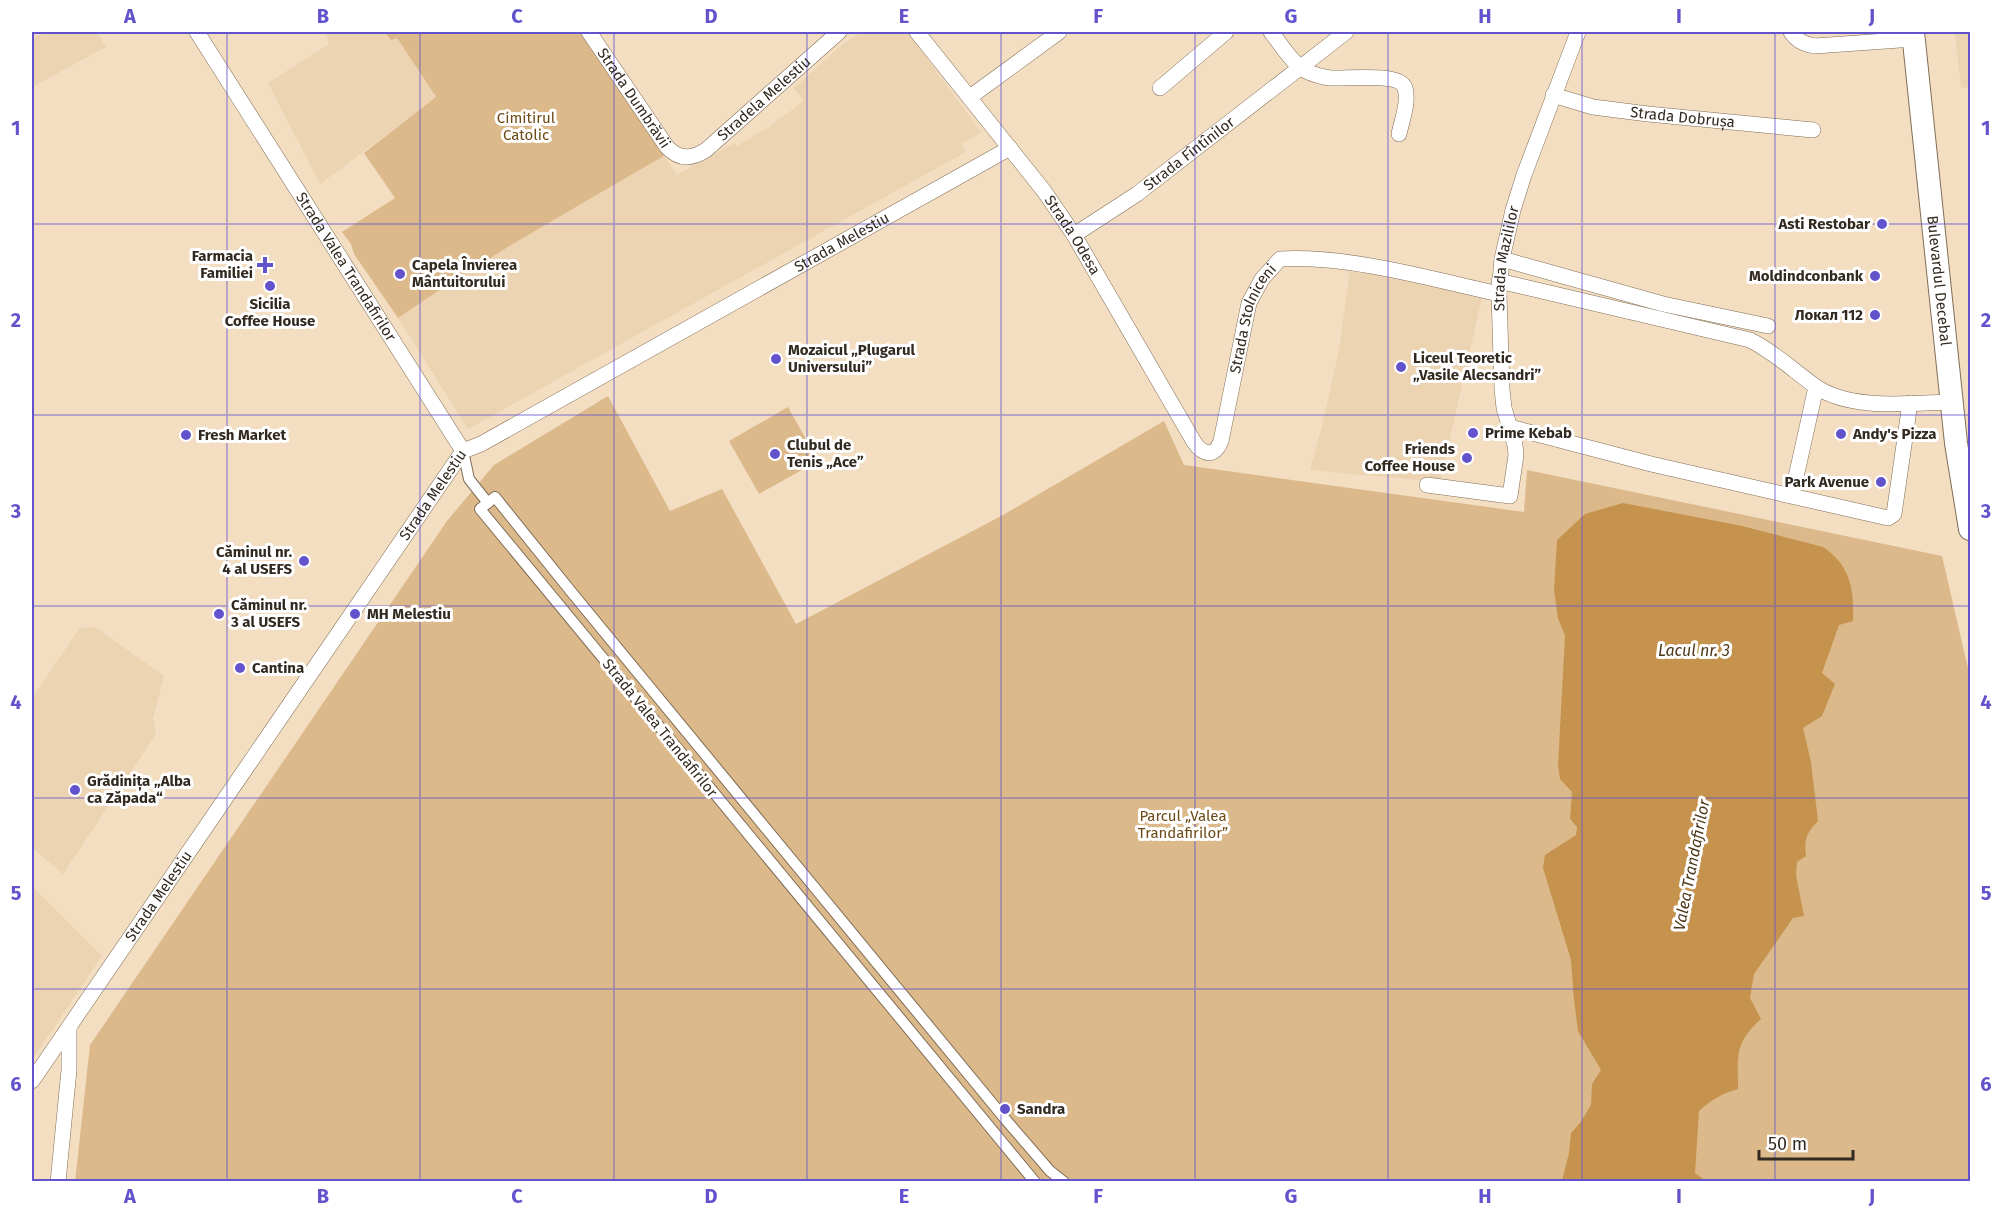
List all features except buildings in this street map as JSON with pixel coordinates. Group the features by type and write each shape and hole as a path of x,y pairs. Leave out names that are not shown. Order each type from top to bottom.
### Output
{"main road":[{"name":"Bulevardul Decebal","path":"1914,35 1957,451 1971,529"}],"street":[{"name":"Strada Valea Trandafirilor","path":"197,32 464,451 469,479 488,502"},
{"name":"Strada Dumbrăvii","path":"589,32 667,147 671,152 684,157"},
{"name":"Stradela Melestiu","path":"684,157 691,157 706,150 839,32"},
{"name":"Strada Odesa","path":"917,32 1044,191 1074,236 1194,442 1207,453"},
{"path":"970,97 1059,32"},
{"path":"1160,88 1226,32"},
{"path":"1271,32 1301,68 1320,76 1390,78 1401,81 1406,89 1406,95 1399,134"},
{"name":"Strada Fîntînilor","path":"1074,236 1137,194 1346,32"},
{"name":"Strada Mazililor","path":"1427,485 1510,496 1516,454 1504,408 1502,389 1499,287 1502,259 1521,184 1578,32"},
{"path":"1791,32 1804,44 1815,46 1914,35"},
{"name":"Strada Dobrușa","path":"1553,95 1593,107 1630,112 1813,130"},
{"name":"Strada Melestiu","path":"32,1081 464,451 482,444 1010,148"},
{"name":"Strada Stolniceni","path":"1207,453 1218,449 1221,441 1249,303 1262,279 1280,259 1342,262 1499,287"},
{"path":"1502,259 1663,304 1768,326"},
{"path":"1499,287 1750,340 1767,349 1816,387 1837,396 1863,402 1952,402"},
{"path":"1792,495 1816,387"},
{"path":"1510,427 1651,464 1888,518 1894,514 1910,403"},
{"name":"Strada Valea Trandafirilor","path":"1035,1182 480,509 488,502 495,497 568,589 1006,1120 1050,1171 1064,1182"},
{"path":"847,956 861,944"},
{"path":"57,1182 69,1070 69,1028"},
{"path":"992,1130 1006,1120"}],"shaded area":[{"path":"45,32 97,32 106,47 32,87 32,39"},
{"path":"325,32 385,32 391,39 397,38 436,98 320,184 268,83 329,44"},
{"path":"861,32 907,32 981,132 962,144 966,152 468,429 398,318 435,292 526,236 664,156 677,175 734,143 737,146 769,127 804,101 794,88 844,43"},
{"path":"1955,32 1970,32 1970,87 1961,88"},
{"name":"Liceul Teoretic „Vasile Alecsandri”","path":"1350,270 1482,297 1440,482 1310,470 1339,350"},
{"name":"Grădinița „Alba ca Zăpada“","path":"95,627 164,676 153,719 156,734 63,874 32,847 32,698 80,628"},
{"path":"32,886 102,956 32,1060"}],"green space":[{"name":"Cimitirul Catolic","path":"385,32 581,32 664,156 496,255 398,318 354,254 351,244 342,232 395,198 364,153 436,97 397,38 391,40"},
{"name":"Parcul „Valea Trandafirilor”","path":"608,396 670,511 722,489 796,624 1003,515 1164,421 1184,465 1524,512 1527,470 1942,556 1970,677 1970,1181 75,1182 90,1045 447,521 494,465"},
{"name":"Clubul de Tenis „Ace”","path":"788,407 818,461 759,494 729,441"}],"water":[{"name":"Lacul nr. 3","path":"1623,503 1742,526 1823,547 1840,562 1845,570 1853,599 1853,621 1839,625 1822,673 1835,684 1822,716 1803,728 1811,762 1818,821 1807,837 1806,856 1797,862 1796,875 1804,916 1793,918 1754,974 1750,998 1761,1019 1746,1036 1739,1050 1738,1089 1717,1097 1699,1111 1695,1173 1706,1181 1562,1181 1571,1133 1591,1105 1592,1084 1601,1070 1578,1031 1571,960 1543,868 1545,855 1576,835 1577,827 1570,819 1572,792 1560,779 1558,765 1565,636 1558,618 1554,590 1557,540 1585,514"}],"place":[{"name":"Asti Restobar","path":"1882,224"},
{"name":"Farmacia Familiei","path":"265,265"},
{"name":"Capela Învierea Mântuitorului","path":"400,274"},
{"name":"Moldindconbank","path":"1875,276"},
{"name":"Sicilia Coffee House","path":"270,286"},
{"name":"Локал 112","path":"1875,315"},
{"name":"Mozaicul „Plugarul Universului”","path":"776,359"},
{"name":"Liceul Teoretic „Vasile Alecsandri”","path":"1401,367"},
{"name":"Prime Kebab","path":"1473,433"},
{"name":"Andy's Pizza","path":"1841,434"},
{"name":"Fresh Market","path":"186,435"},
{"name":"Clubul de Tenis „Ace”","path":"775,454"},
{"name":"Friends Coffee House","path":"1467,458"},
{"name":"Park Avenue","path":"1881,482"},
{"name":"Căminul nr. 4 al USEFS","path":"304,561"},
{"name":"Căminul nr. 3 al USEFS","path":"219,614"},
{"name":"MH Melestiu","path":"355,614"},
{"name":"Cantina","path":"240,668"},
{"name":"Grădinița „Alba ca Zăpada“","path":"75,790"},
{"name":"Sandra","path":"1005,1109"}],"water label":[{"name":"Valea Trandafirilor","path":"1691,865"}]}
